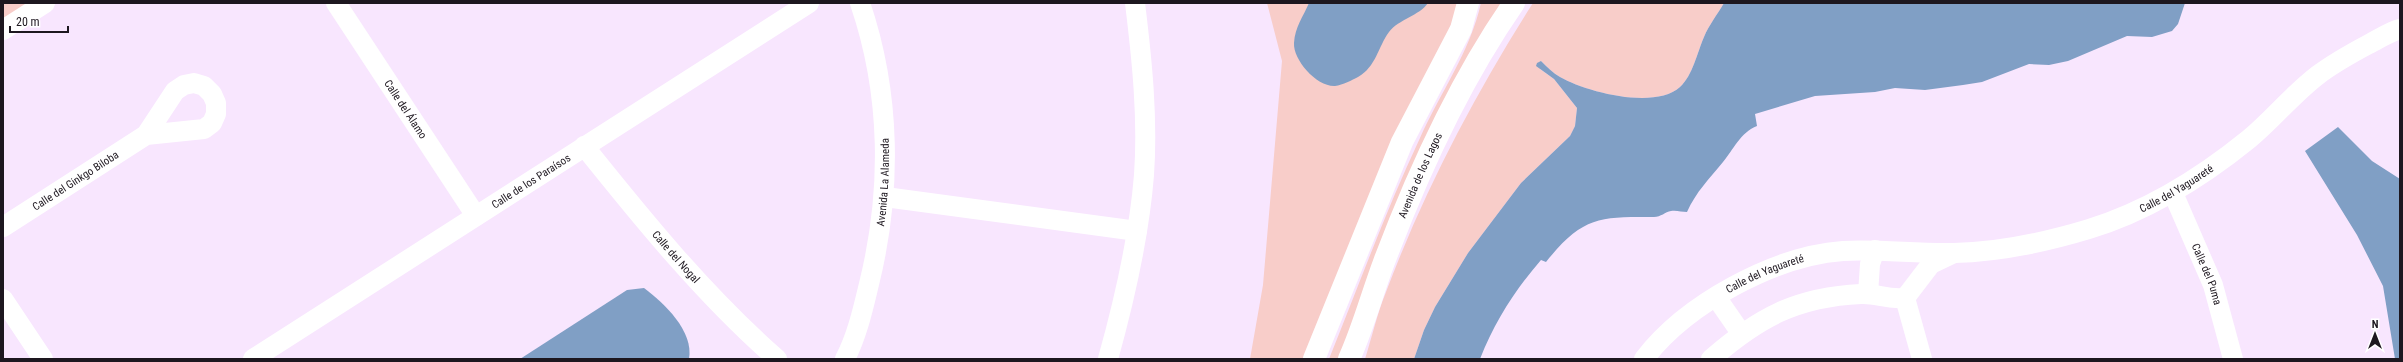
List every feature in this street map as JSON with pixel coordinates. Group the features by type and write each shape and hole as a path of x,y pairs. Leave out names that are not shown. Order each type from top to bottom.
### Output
{"street":[{"path":"3,30 45,3"},
{"name":"Calle del Álamo","path":"336,3 476,216"},
{"name":"Calle de los Paraísos","path":"254,359 809,3"},
{"name":"Avenida La Alameda","path":"845,359 862,314 877,253 885,197 886,143 869,28 860,3"},
{"path":"1108,359 1127,293 1144,175 1145,122 1141,52 1135,3"},
{"path":"1314,359 1402,142 1461,29 1468,3"},
{"name":"Avenida de los Lagos","path":"1349,359 1384,262 1440,131 1462,87 1514,3"},
{"name":"Calle del Yaguareté","path":"1644,359 1677,326 1716,297 1758,274 1789,263 1840,251 1875,250 1954,253 2056,238 2122,216 2173,192 2220,161 2250,138 2317,76 2362,48 2399,28"},
{"name":"Calle del Ginkgo Biloba","path":"3,226 146,136"},
{"name":"Calle del Nogal","path":"584,146 642,219 706,289 777,359"},
{"name":"Calle del Puma","path":"2173,192 2213,285 2233,359"},
{"path":"885,197 1137,231"},
{"path":"1868,294 1870,264 1875,250"},
{"path":"1912,251 1919,260 1924,272"},
{"path":"1922,359 1906,298 1924,272 1935,261 1954,253"},
{"path":"1711,359 1741,333 1771,315 1798,304 1823,298 1868,294 1883,298 1906,298"},
{"path":"1716,297 1741,333"},
{"path":"3,299 43,359"}],"shaded area":[{"path":"3,3 54,3 3,36"},
{"path":"1267,3 1457,3 1454,18 1307,359 1250,359 1263,285 1282,61"},
{"path":"1481,3 1507,3 1342,359 1329,359 1396,192 1428,121 1470,38"},
{"path":"1533,3 1724,3 1701,43 1688,76 1680,87 1669,94 1638,98 1603,93 1572,83 1560,77 1552,72 1541,61 1540,69 1554,79 1577,108 1575,126 1570,136 1521,183 1468,253 1435,307 1424,330 1414,359 1365,359 1383,300 1401,254 1434,180 1491,72"}],"water":[{"path":"1309,3 1428,3 1420,11 1398,24 1389,32 1373,62 1364,73 1341,85 1335,86 1321,82 1314,77 1307,71 1297,57 1294,43 1296,32"},
{"path":"1724,3 2185,3 2178,24 2172,31 2152,37 2127,36 2068,61 2049,65 2029,64 1982,82 1963,85 1925,90 1895,88 1875,92 1815,96 1755,114 1757,126 1746,132 1699,192 1687,212 1673,211 1656,217 1605,219 1593,222 1571,236 1546,262 1541,260 1506,306 1480,359 1414,359 1424,330 1435,307 1468,253 1521,183 1570,136 1575,126 1577,108 1554,79 1536,66 1537,63 1541,61 1555,74 1572,83 1603,93 1638,98 1669,94 1680,87 1688,76 1701,43"},
{"path":"2338,127 2372,161 2400,179 2400,359 2395,359 2383,286 2357,235 2305,151"},
{"path":"644,288 660,301 682,328 687,338 689,359 520,359 627,290"}]}
